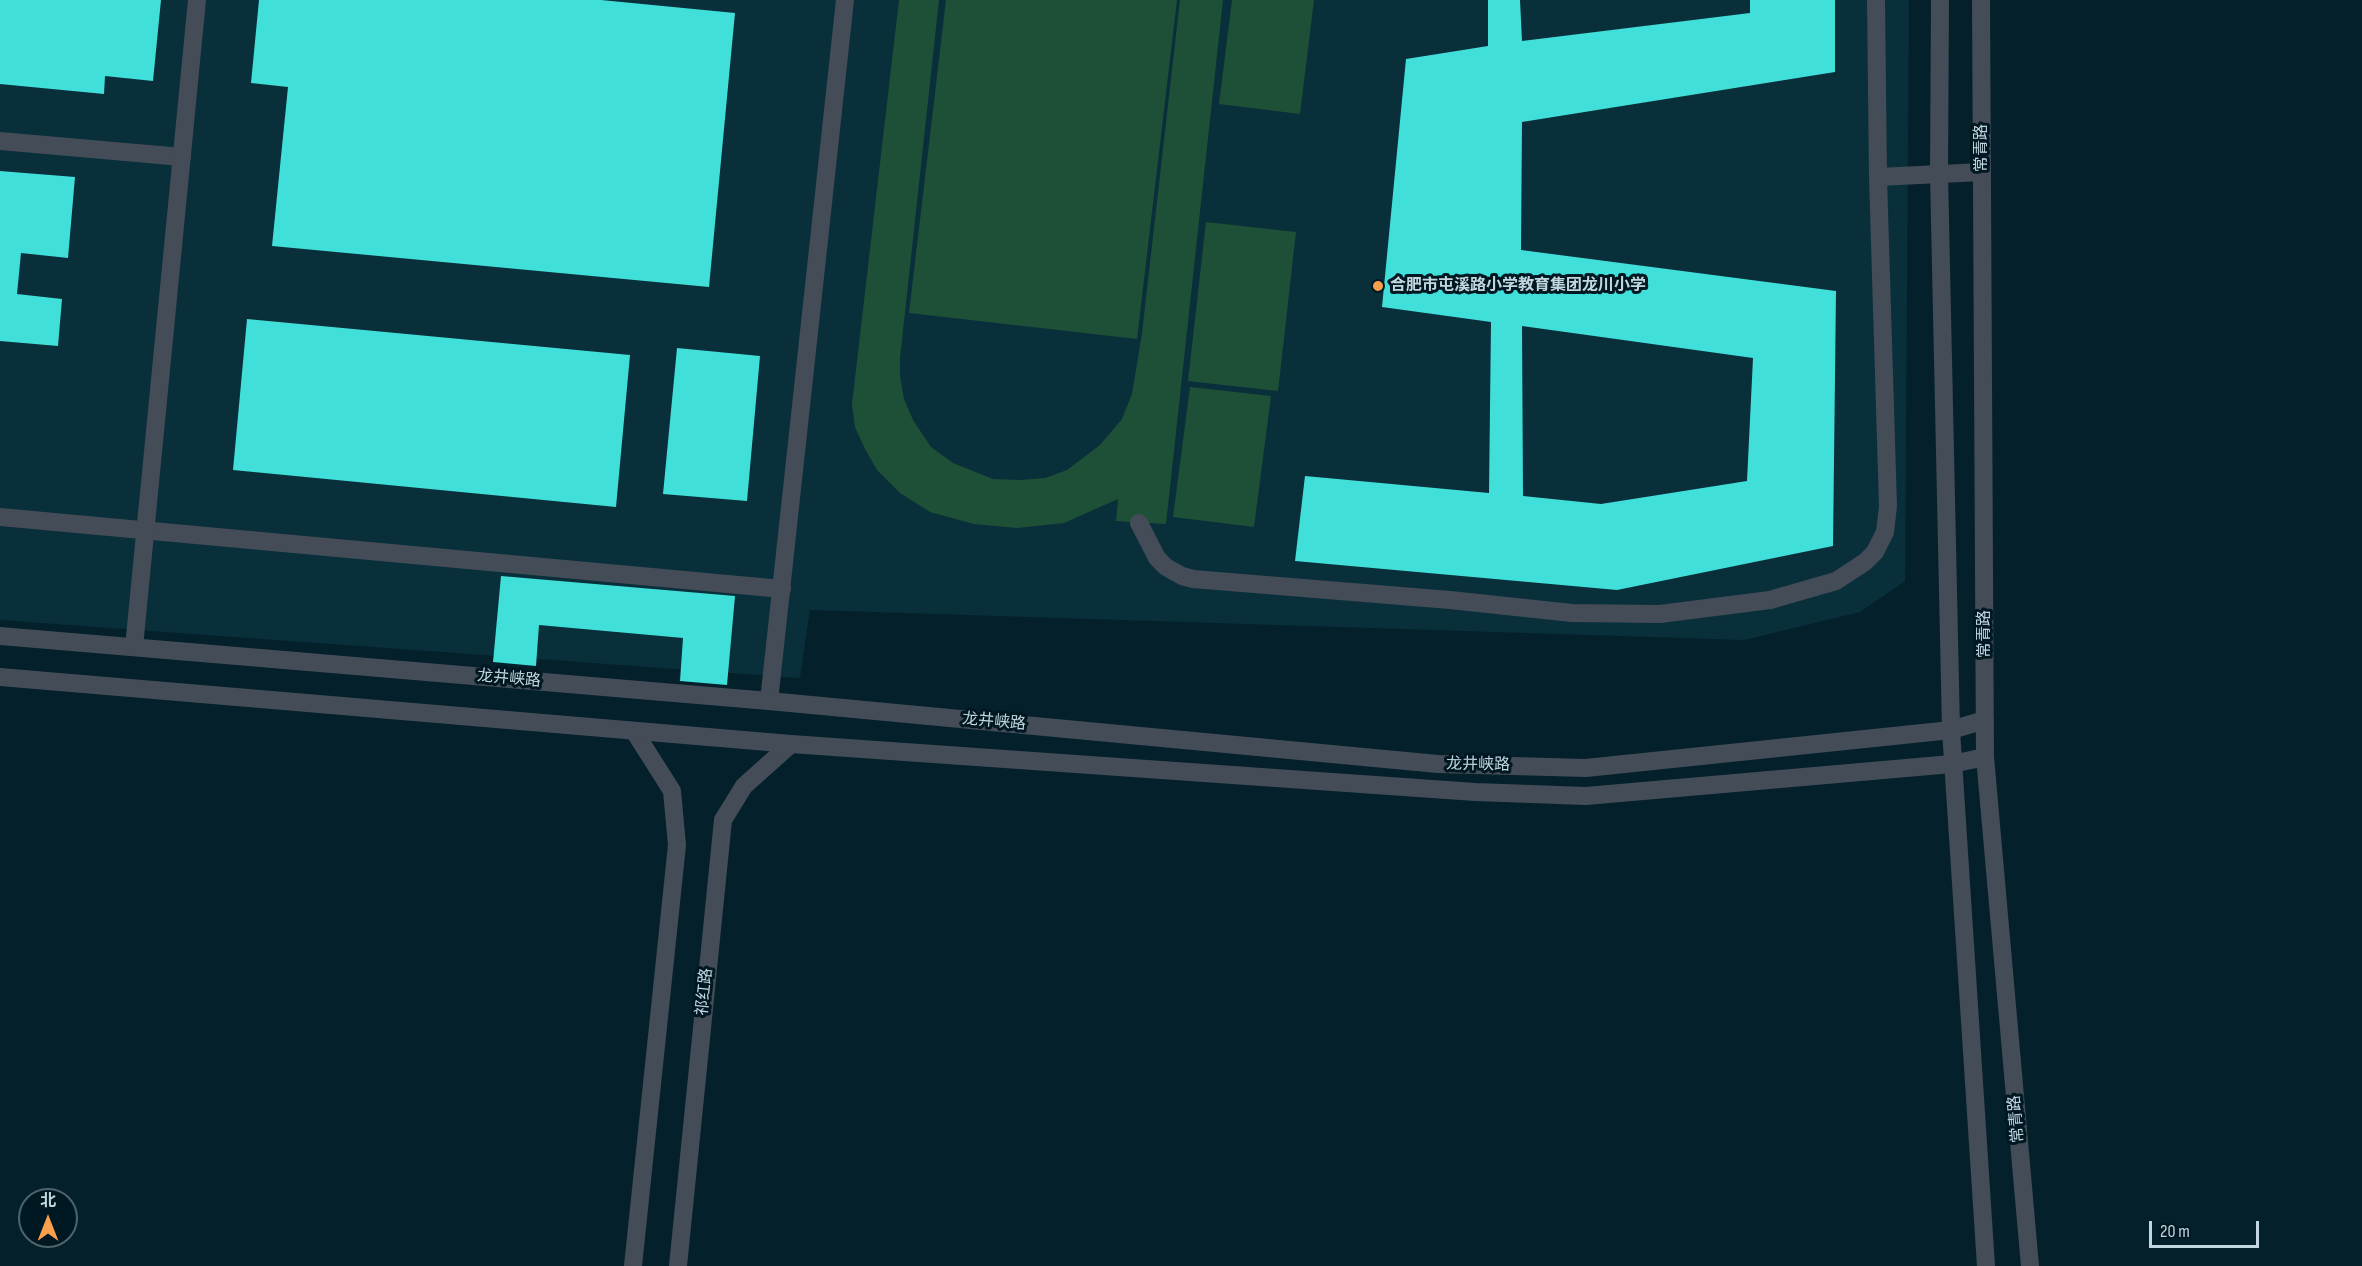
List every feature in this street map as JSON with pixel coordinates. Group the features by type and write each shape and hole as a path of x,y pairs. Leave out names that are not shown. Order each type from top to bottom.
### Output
{"street":[{"path":"134,647 197,0"},
{"path":"769,701 845,0"},
{"path":"1139,522 1149,547 1166,567 1193,579 1450,600 1572,614 1660,614 1770,600 1836,581 1875,552 1886,532 1876,0"},
{"path":"1940,0 1939,174 1952,764 1986,1266"},
{"name":"常青路","path":"1981,0 1985,757 2030,1266"},
{"path":"0,141 182,157"},
{"path":"1878,177 1982,172"},
{"path":"0,517 782,589"},
{"name":"龙井峡路","path":"0,636 769,701 1438,765 1586,768 1951,730 1985,720"},
{"name":"龙井峡路","path":"0,677 791,744 1475,792 1586,796 1952,764 1985,757"},
{"path":"633,1266 677,845 672,790 634,730"},
{"name":"祁红路","path":"678,1266 723,820 744,786 791,744"}],"shaded area":[{"path":"0,0 1909,0 1905,581 1860,612 1744,640 810,610 800,678 0,620"}],"green space":[{"path":"899,0 939,0 900,358 904,399 913,420 931,447 953,463 993,479 1020,480 1045,478 1067,470 1100,445 1122,419 1132,394 1142,333 1180,0 1223,0 1166,524 1116,521 1118,499 1064,523 1017,528 974,524 930,512 900,493 877,470 865,449 855,427 852,404"},
{"path":"946,0 1177,0 1137,339 909,313"},
{"path":"1232,0 1314,0 1300,114 1219,104"},
{"path":"1206,222 1296,232 1278,391 1188,381"},
{"path":"1190,387 1271,396 1254,527 1173,517"}],"building":[{"path":"0,0 161,0 153,81 105,76 104,94 0,84"},
{"path":"259,0 601,0 735,13 709,287 272,246 288,87 251,83"},
{"path":"1488,0 1520,0 1522,41 1750,13 1750,0 1835,0 1835,72 1522,122 1521,250 1836,291 1833,546 1617,590 1295,561 1305,476 1489,493 1491,322 1382,307 1406,59 1488,46","holes":["1522,326 1753,358 1747,481 1601,504 1523,496"]},
{"path":"0,171 75,177 68,258 21,253 17,294 62,299 58,346 0,341"},
{"path":"247,319 630,355 616,507 233,470"},
{"path":"677,348 760,356 747,501 663,494"},
{"path":"501,576 735,596 727,685 680,681 683,638 539,625 536,666 493,662"}],"place":[{"name":"合肥市屯溪路小学教育集团龙川小学","path":"1378,286"}]}
